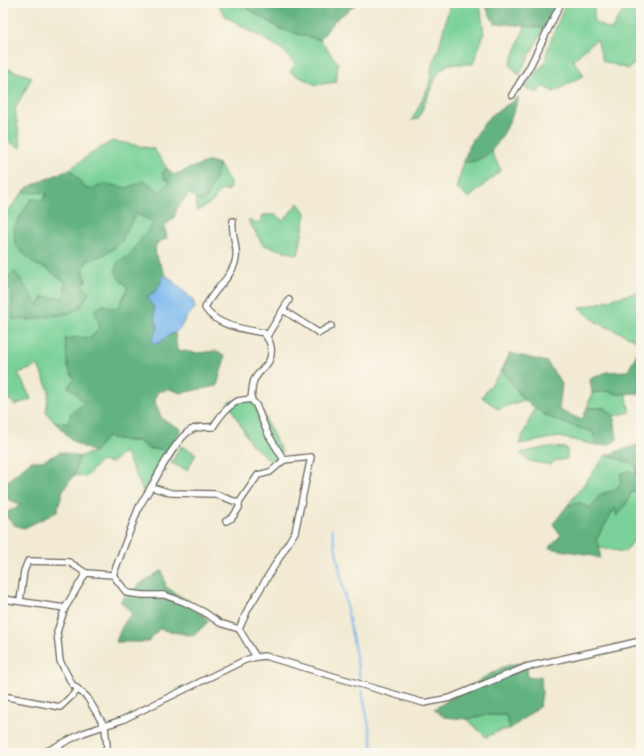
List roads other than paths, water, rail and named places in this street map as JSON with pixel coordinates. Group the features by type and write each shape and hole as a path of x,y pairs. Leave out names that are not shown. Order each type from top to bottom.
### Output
{"street":[{"path":"512,95 529,68 561,3"},
{"path":"233,221 232,229 237,257 233,270 208,300 205,308 217,321 264,333 267,336 272,356 254,381 251,399 256,405 268,434 284,460"},
{"path":"267,336 289,300"},
{"path":"283,310 319,333 331,326"},
{"path":"113,575 139,507 180,439 190,430 198,427 213,427 223,413 231,406 238,401 251,399"},
{"path":"226,521 232,518 239,508 239,503 258,475 270,472 284,460 311,457 295,532 248,609 239,629"},
{"path":"151,487 172,492 215,494 239,503"},
{"path":"20,600 24,571 28,561 69,562 86,573 113,575 127,593 143,596 164,595 184,602 204,612 220,623 239,629 256,657"},
{"path":"86,573 65,608 57,632 60,661 72,684 87,697 105,727 107,746 104,753"},
{"path":"3,599 20,600 65,608"},
{"path":"43,753 84,733 122,720 245,660 256,657 264,656 424,703 450,698 526,667 641,641"},
{"path":"3,696 60,707 78,690"}],"water":[{"path":"165,274 193,300 195,308 185,319 180,329 165,338 160,343 155,344 151,341 158,328 154,308 147,297 157,290"}],"waterway":[{"path":"332,529 360,678"},
{"path":"362,690 374,753"}]}
